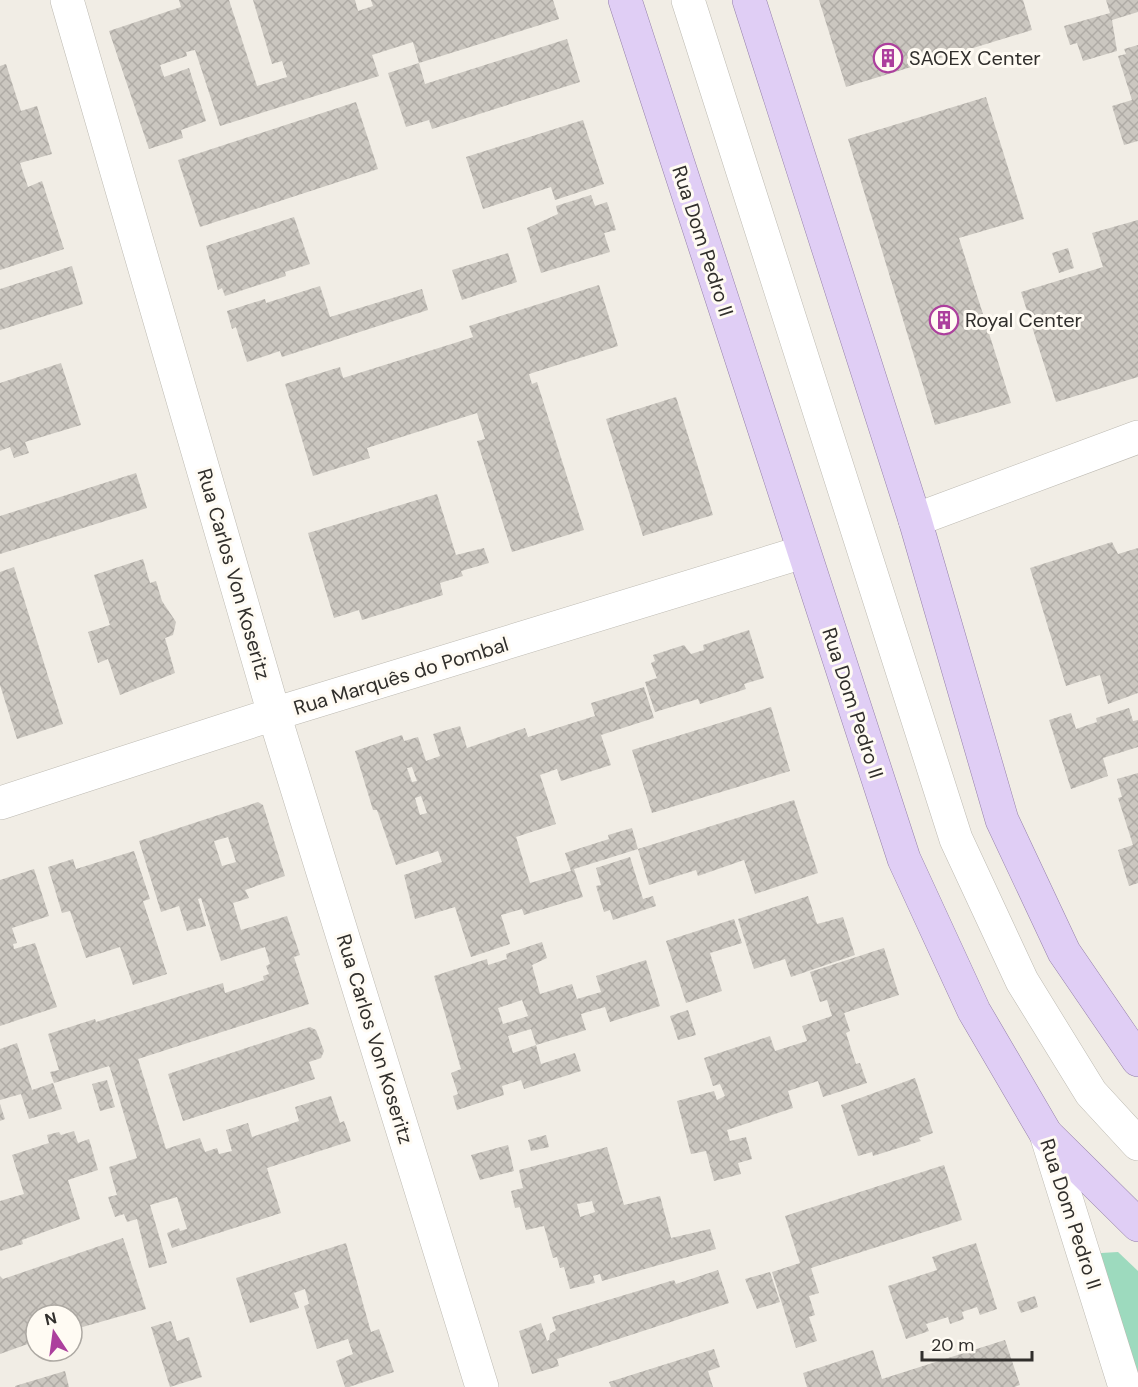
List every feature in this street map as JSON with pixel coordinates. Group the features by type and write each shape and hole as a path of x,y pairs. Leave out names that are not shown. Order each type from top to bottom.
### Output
{"main road":[{"name":"Rua Dom Pedro II","path":"626,0 904,859 974,1011 1046,1134"},
{"path":"749,0 915,520 1002,820 1064,952 1135,1058"},
{"path":"1046,1134 1138,1226"}],"street":[{"name":"Rua Carlos Von Koseritz","path":"67,0 274,714 482,1387"},
{"path":"688,0 956,839 1022,981 1092,1093 1138,1144"},
{"path":"915,520 1138,437"},
{"name":"Rua Marquês do Pombal","path":"0,803 274,714 803,552"},
{"name":"Rua Dom Pedro II","path":"1046,1134 1125,1387"}],"green space":[{"path":"1118,1252 1138,1271 1138,1387 1093,1268 1101,1253"}],"building":[{"path":"179,0 229,0 257,86 287,77 282,61 272,64 253,0 355,0 358,11 373,6 371,0 553,0 559,19 419,63 413,42 372,55 379,76 220,126 195,50 186,52 187,56 160,65 164,77 189,68 206,121 181,130 183,138 149,149 109,31 181,7"},
{"name":"SAOEX Center","path":"819,0 1023,0 1032,30 846,87"},
{"path":"1106,0 1138,0 1138,12 1112,20 1117,51 1083,61 1077,43 1070,45 1064,26 1110,13"},
{"path":"567,39 580,82 432,129 429,120 406,127 388,73 419,63 425,84"},
{"path":"1138,45 1138,141 1124,145 1112,106 1132,100 1118,56 1126,54 1124,49"},
{"path":"6,64 21,111 37,106 52,154 20,163 28,187 42,181 64,249 0,270 0,66"},
{"name":"Royal Center","path":"986,97 1024,219 959,238 1011,403 935,425 848,139"},
{"path":"356,102 378,169 200,227 178,160"},
{"path":"583,120 604,184 555,200 551,187 483,209 466,157"},
{"path":"591,195 595,206 607,202 616,230 604,233 610,252 541,273 527,228 558,214 556,206"},
{"path":"294,217 310,264 285,272 286,276 225,296 222,288 218,290 206,246"},
{"path":"1138,220 1138,377 1056,402 1021,292 1103,267 1092,233"},
{"path":"1068,248 1074,268 1059,273 1052,253"},
{"path":"508,253 517,282 462,300 452,270"},
{"path":"72,266 83,304 0,330 0,289"},
{"path":"599,285 618,346 529,374 532,384 537,382 584,530 512,552 477,441 485,439 477,413 367,448 370,458 313,476 285,384 340,367 343,378 461,341 473,337 469,326"},
{"path":"320,286 330,317 422,289 428,310 282,357 280,351 247,362 236,327 232,329 227,311 265,299 266,303"},
{"path":"61,363 81,425 25,442 29,453 14,458 10,447 0,451 0,383"},
{"path":"676,397 713,515 643,536 606,419"},
{"path":"136,473 147,508 0,554 0,516"},
{"path":"437,494 456,555 484,548 489,563 461,571 463,576 440,583 443,595 362,620 359,610 334,618 308,533"},
{"path":"1112,542 1118,554 1138,548 1138,693 1108,704 1100,675 1066,686 1030,568"},
{"path":"143,559 150,583 156,581 162,601 176,622 173,635 165,638 175,673 120,695 108,659 98,663 88,632 110,625 94,575"},
{"path":"14,567 63,724 17,739 0,685 0,572"},
{"path":"749,630 764,678 744,684 746,689 700,704 698,699 655,712 645,682 657,678 651,663 655,661 653,655 684,645 691,654 704,650 703,645"},
{"path":"644,687 654,718 601,735 611,765 561,781 557,769 540,775 556,824 516,837 530,883 571,871 565,853 609,839 608,835 632,828 638,849 574,869 583,897 524,915 522,909 501,915 510,944 471,957 455,907 415,919 404,875 442,862 438,851 396,865 377,810 373,810 355,751 402,735 404,741 418,737 426,761 440,756 433,734 460,726 467,748 525,728 528,737 595,716 591,703","holes":["412,767 417,781 412,782 407,768","421,796 427,813 420,815 415,798"]},
{"path":"771,707 790,771 652,813 632,750"},
{"path":"1129,708 1133,721 1138,720 1138,747 1103,758 1108,776 1071,789 1049,720 1071,713 1076,729 1097,722 1096,718"},
{"path":"1138,773 1138,883 1129,886 1118,850 1133,845 1118,798 1122,797 1117,779"},
{"path":"794,800 818,873 755,894 744,860 698,876 696,870 649,885 638,849"},
{"path":"258,802 263,805 285,876 245,890 249,898 233,903 241,930 287,916 300,955 294,957 309,1004 138,1059 166,1149 200,1138 205,1152 217,1148 219,1154 232,1151 226,1130 248,1123 252,1137 299,1121 295,1107 331,1096 340,1123 344,1121 351,1141 267,1168 281,1213 172,1248 167,1233 179,1228 180,1231 187,1229 177,1197 150,1205 167,1263 149,1268 137,1219 127,1222 124,1214 115,1217 108,1197 117,1195 109,1167 137,1158 110,1068 109,1066 54,1083 50,1072 59,1070 48,1034 95,1019 96,1022 223,983 225,993 264,980 263,976 269,974 266,966 270,964 265,947 221,961 201,898 198,899 206,926 187,931 179,906 161,912 139,841","holes":["228,837 236,862 222,866 214,841"]},
{"path":"134,851 150,899 143,901 167,974 133,985 120,947 86,958 70,911 62,913 48,867 73,859 76,869"},
{"path":"630,857 643,899 653,896 656,906 613,920 610,910 604,912 596,886 601,885 596,868"},
{"path":"34,869 49,916 12,928 17,943 13,944 14,949 35,943 57,1007 0,1026 0,880"},
{"path":"808,896 817,924 843,917 855,955 791,977 785,959 754,969 738,919"},
{"path":"734,919 742,943 710,953 722,991 686,1003 666,941"},
{"path":"542,942 547,958 532,965 540,994 572,984 577,999 601,992 596,976 646,960 660,1006 610,1022 605,1007 581,1014 586,1030 536,1045 541,1064 575,1053 581,1071 524,1089 521,1080 502,1086 504,1095 457,1110 453,1096 458,1094 451,1073 461,1069 434,976 487,959 488,965 507,959 506,954","holes":["522,1000 528,1016 503,1024 498,1008","531,1029 536,1045 513,1053 508,1036"]},
{"path":"884,948 899,995 844,1013 850,1031 846,1033 856,1064 860,1063 867,1083 823,1097 818,1081 788,1091 793,1108 727,1130 730,1141 746,1137 752,1159 738,1163 741,1174 714,1181 706,1151 691,1154 677,1101 714,1091 717,1100 725,1096 720,1084 713,1086 704,1058 770,1036 775,1051 807,1041 802,1026 832,1016 827,1000 820,1002 810,972"},
{"path":"688,1010 696,1035 678,1040 670,1016"},
{"path":"310,1027 316,1030 324,1051 321,1058 309,1062 315,1079 183,1121 168,1074"},
{"path":"17,1043 32,1090 53,1083 62,1109 29,1119 21,1094 0,1100 0,1049"},
{"path":"915,1078 933,1133 919,1138 921,1141 873,1156 872,1152 858,1156 841,1105"},
{"path":"107,1080 115,1107 100,1111 92,1084"},
{"path":"0,1104 5,1119 0,1121"},
{"path":"74,1131 78,1143 89,1139 98,1170 68,1180 80,1219 22,1240 23,1244 0,1251 0,1201 24,1194 12,1155 49,1143 47,1135 59,1132 61,1135"},
{"path":"546,1135 549,1147 531,1151 528,1140"},
{"path":"508,1145 514,1171 480,1180 471,1155"},
{"path":"607,1147 624,1205 660,1196 671,1238 710,1229 716,1249 602,1281 600,1274 593,1276 595,1283 570,1289 564,1267 560,1268 557,1257 553,1258 544,1226 526,1230 520,1207 515,1208 511,1191 523,1188 519,1170","holes":["592,1201 595,1212 580,1217 577,1204"]},
{"path":"944,1165 962,1220 811,1268 819,1293 809,1296 815,1315 809,1317 817,1341 796,1348 772,1272 800,1263 785,1216"},
{"path":"123,1238 146,1309 84,1327 84,1303 24,1303 24,1345 0,1354 0,1276 3,1279"},
{"path":"346,1243 371,1332 379,1329 394,1372 349,1387 345,1387 336,1361 353,1354 348,1339 317,1349 304,1306 309,1304 305,1289 294,1293 299,1308 250,1323 236,1278"},
{"path":"976,1243 997,1309 980,1315 977,1307 962,1312 964,1319 950,1324 948,1317 926,1324 929,1331 906,1339 888,1286 937,1270 932,1257"},
{"path":"718,1270 729,1303 557,1359 559,1366 532,1374 519,1331 541,1323 547,1341 550,1334 556,1330 552,1317 674,1280 676,1284"},
{"path":"770,1272 780,1302 757,1309 745,1279"},
{"path":"1035,1296 1038,1307 1021,1313 1017,1302"},
{"path":"171,1321 177,1341 189,1337 202,1377 170,1387 151,1327"},
{"path":"1005,1340 1020,1385 1014,1387 807,1387 803,1373 873,1350 882,1379"},
{"path":"714,1349 720,1367 708,1371 713,1387 611,1387 609,1382"},
{"path":"65,1371 69,1387 15,1387 15,1386"}],"place":[{"name":"SAOEX Center","path":"888,58"},
{"name":"Royal Center","path":"944,320"}]}
